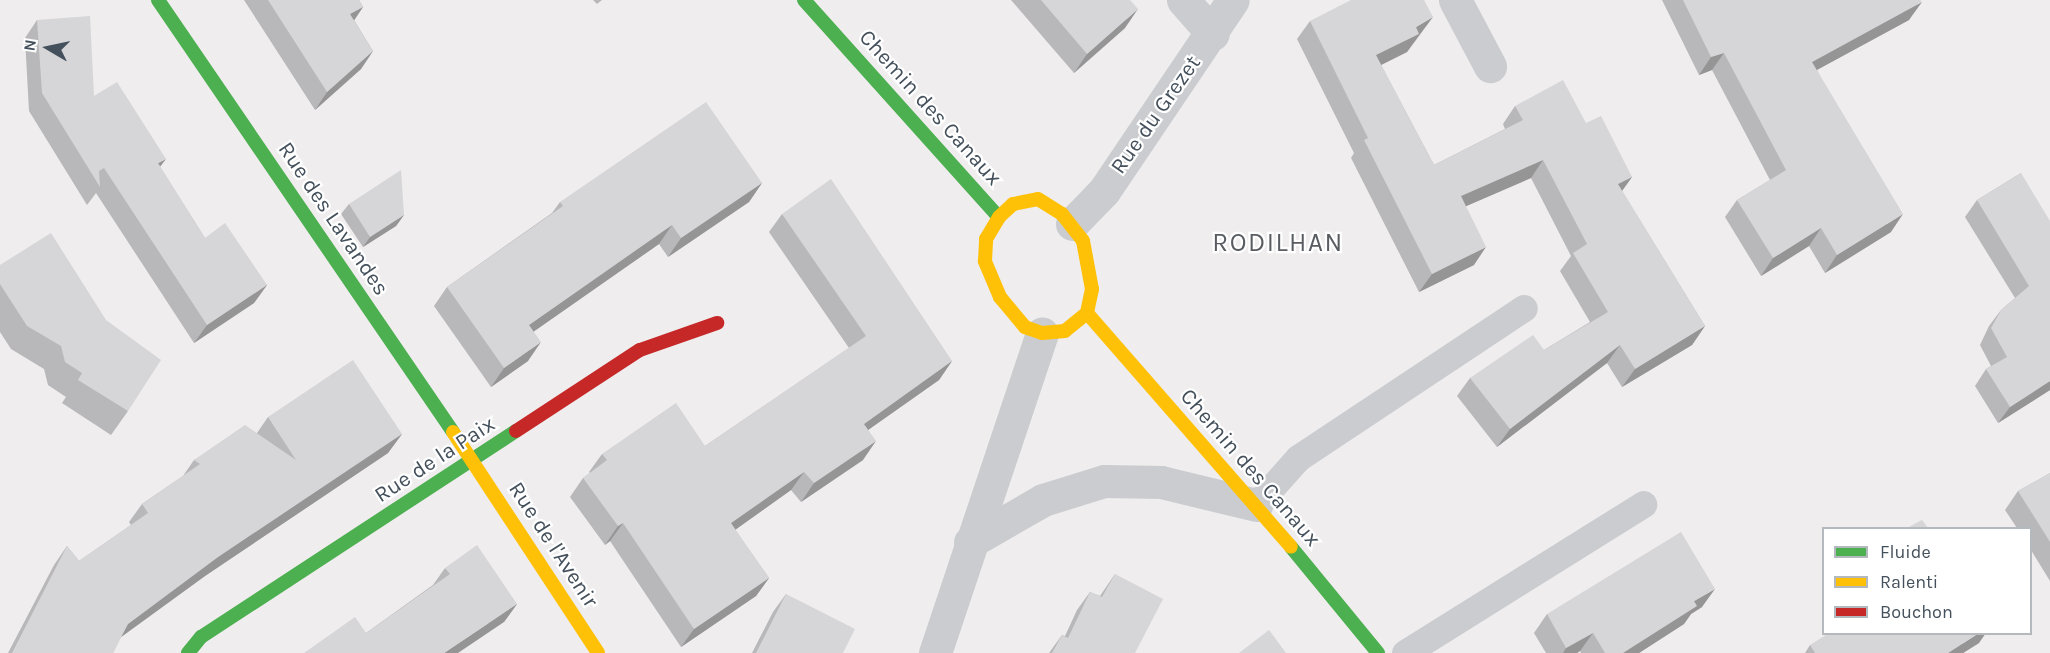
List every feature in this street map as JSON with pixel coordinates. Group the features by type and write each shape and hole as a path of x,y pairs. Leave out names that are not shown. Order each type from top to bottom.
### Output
{"street":[{"name":"Rue des Lavandes","path":"158,0 472,461"},
{"name":"Chemin des Canaux","path":"804,0 999,217"},
{"path":"1183,0 1213,34"},
{"name":"Rue du Grezet","path":"1072,224 1104,191 1213,34 1233,0"},
{"path":"1455,0 1490,66"},
{"path":"1038,199 1072,224 1083,242 1092,289 1087,313 1065,331 1042,333 1025,327 1000,297 985,261 986,239 999,217 1013,204 1038,199"},
{"name":"Chemin des Canaux","path":"1087,313 1256,505 1378,653"},
{"name":"Rue de la Paix","path":"188,653 201,637 640,350 717,323"},
{"path":"935,653 970,542 1042,333"},
{"name":"Rue de l'Avenir","path":"472,461 598,653"},
{"path":"970,542 1043,500 1104,481 1161,482 1256,505"}],"lane":[{"path":"1256,505 1298,458 1524,308"},
{"path":"1405,653 1644,504"}],"building":[{"path":"268,0 359,0 363,7 350,14 373,51 327,92"},
{"path":"1041,0 1130,0 1138,9 1087,54"},
{"path":"1351,0 1424,0 1433,17 1416,27 1419,34 1376,55 1434,165 1523,120 1515,106 1563,80 1586,123 1601,116 1632,177 1618,184 1705,326 1635,369 1620,345 1510,429 1470,378 1533,335 1544,350 1608,312 1573,253 1587,244 1543,160 1461,196 1486,247 1432,274 1364,140 1368,138 1310,21"},
{"path":"1683,0 1920,0 1922,2 1812,62 1903,214 1837,255 1821,228 1773,258 1737,200 1786,170 1724,53 1711,57"},
{"path":"90,16 94,96 117,82 166,159 158,163 205,238 225,223 267,285 207,325 104,168 99,171 100,187 42,93 37,20"},
{"path":"706,102 762,183 681,238 672,225 529,325 541,342 504,368 447,287 563,206 560,202"},
{"path":"401,170 404,215 370,237 349,204"},
{"path":"2021,173 2050,221 2050,381 2010,407 1986,369 2007,357 1991,328 2001,310 2029,286 1977,200"},
{"path":"831,179 952,361 864,424 876,441 814,483 804,472 731,523 769,578 694,629 623,523 618,526 583,478 607,460 602,454 676,403 705,446 866,336 782,214"},
{"path":"51,233 106,320 161,360 128,411 78,380 82,373 65,362 61,346 27,326 0,284 0,265"},
{"path":"353,360 402,434 218,557 128,624 113,653 12,653 67,546 79,561 148,513 142,504 200,464 194,460 245,425 296,460 268,417"},
{"path":"2050,473 2050,542 2018,491"},
{"path":"1922,520 1927,527 1909,527"},
{"path":"1681,532 1715,589 1694,601 1697,606 1623,653 1605,653 1593,633 1566,648 1547,614"},
{"path":"477,545 517,604 444,653 304,653 355,617 366,633 450,574 445,568"},
{"path":"1115,574 1163,599 1135,653 1052,653 1062,635 1068,638 1090,592 1102,597"},
{"path":"786,594 855,629 843,653 756,653"},
{"path":"1269,630 1286,653 1239,653"},
{"path":"1826,635 1976,635 1948,653 1815,653 1810,645"}],"traffic: fast":[{"path":"158,0 453,432"},
{"path":"804,0 999,217"},
{"path":"188,653 201,637 516,431"},
{"path":"1291,547 1378,653"}],"traffic: slow":[{"path":"1038,199 1062,214 1083,241 1092,289 1087,313 1065,331 1042,333 1025,327 1000,297 985,261 986,239 999,217 1013,204 1038,199"},
{"path":"1087,313 1291,547"},
{"path":"453,432 598,653"}],"traffic: jam":[{"path":"516,431 640,350 717,323"}],"district":[{"name":"RODILHAN","path":"1278,243"}]}
